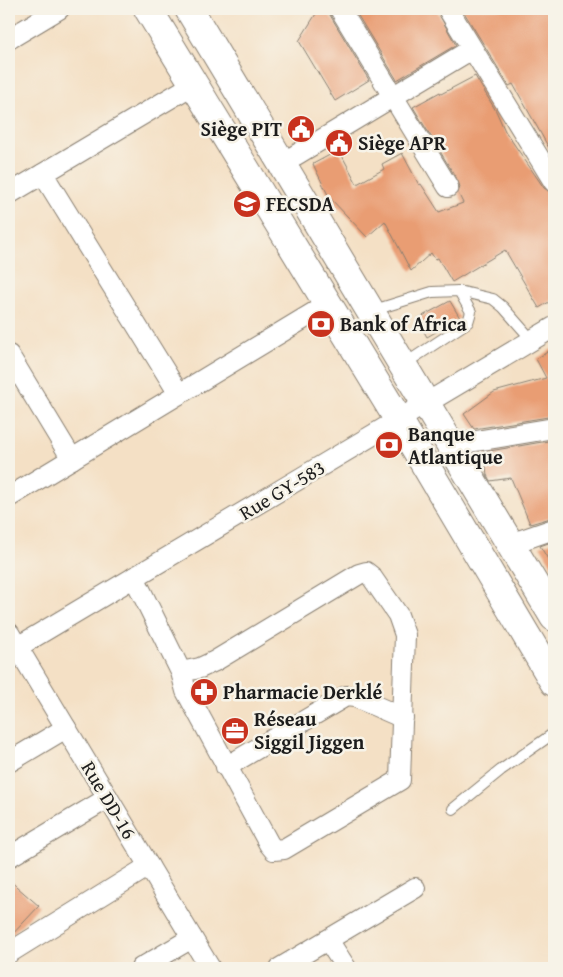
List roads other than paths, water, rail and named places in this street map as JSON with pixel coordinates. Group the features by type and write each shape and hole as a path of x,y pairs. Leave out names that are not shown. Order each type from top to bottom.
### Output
{"main road":[{"path":"148,9 398,419 554,682"},
{"path":"189,9 554,617"}],"street":[{"path":"9,39 59,9"},
{"path":"340,9 448,187"},
{"path":"448,9 554,182"},
{"path":"281,164 472,49"},
{"path":"9,194 194,84"},
{"path":"43,174 179,394"},
{"path":"9,497 328,304"},
{"name":"Rue GY-583","path":"12,644 134,577 425,402 554,327"},
{"path":"9,355 72,459"},
{"path":"452,445 554,428"},
{"path":"510,544 554,530"},
{"path":"134,577 181,672 186,691 226,767 274,850 284,849 400,780 405,635 402,624 372,576 366,572 359,574 215,660 200,668 181,672"},
{"name":"Rue DD-16","path":"12,644 66,728 210,968"},
{"path":"226,767 346,696 355,697 403,718"},
{"path":"9,762 66,728"},
{"path":"9,857 108,798"},
{"path":"9,953 149,866"},
{"path":"280,968 414,888"},
{"path":"141,968 192,938"},
{"path":"328,940 346,968"}],"lane":[{"path":"370,312 432,292 459,291 492,300 503,307 532,340"},
{"path":"403,366 468,322 470,312 459,291"},
{"path":"453,809 501,770 554,733"}],"place":[{"name":"Siège PIT","path":"301,129"},
{"name":"Siège APR","path":"339,143"},
{"name":"FECSDA","path":"247,204"},
{"name":"Bank of Africa","path":"321,324"},
{"name":"Banque Atlantique","path":"389,445"},
{"name":"Pharmacie Derklé","path":"204,692"},
{"name":"Réseau Siggil Jiggen","path":"235,731"}]}
